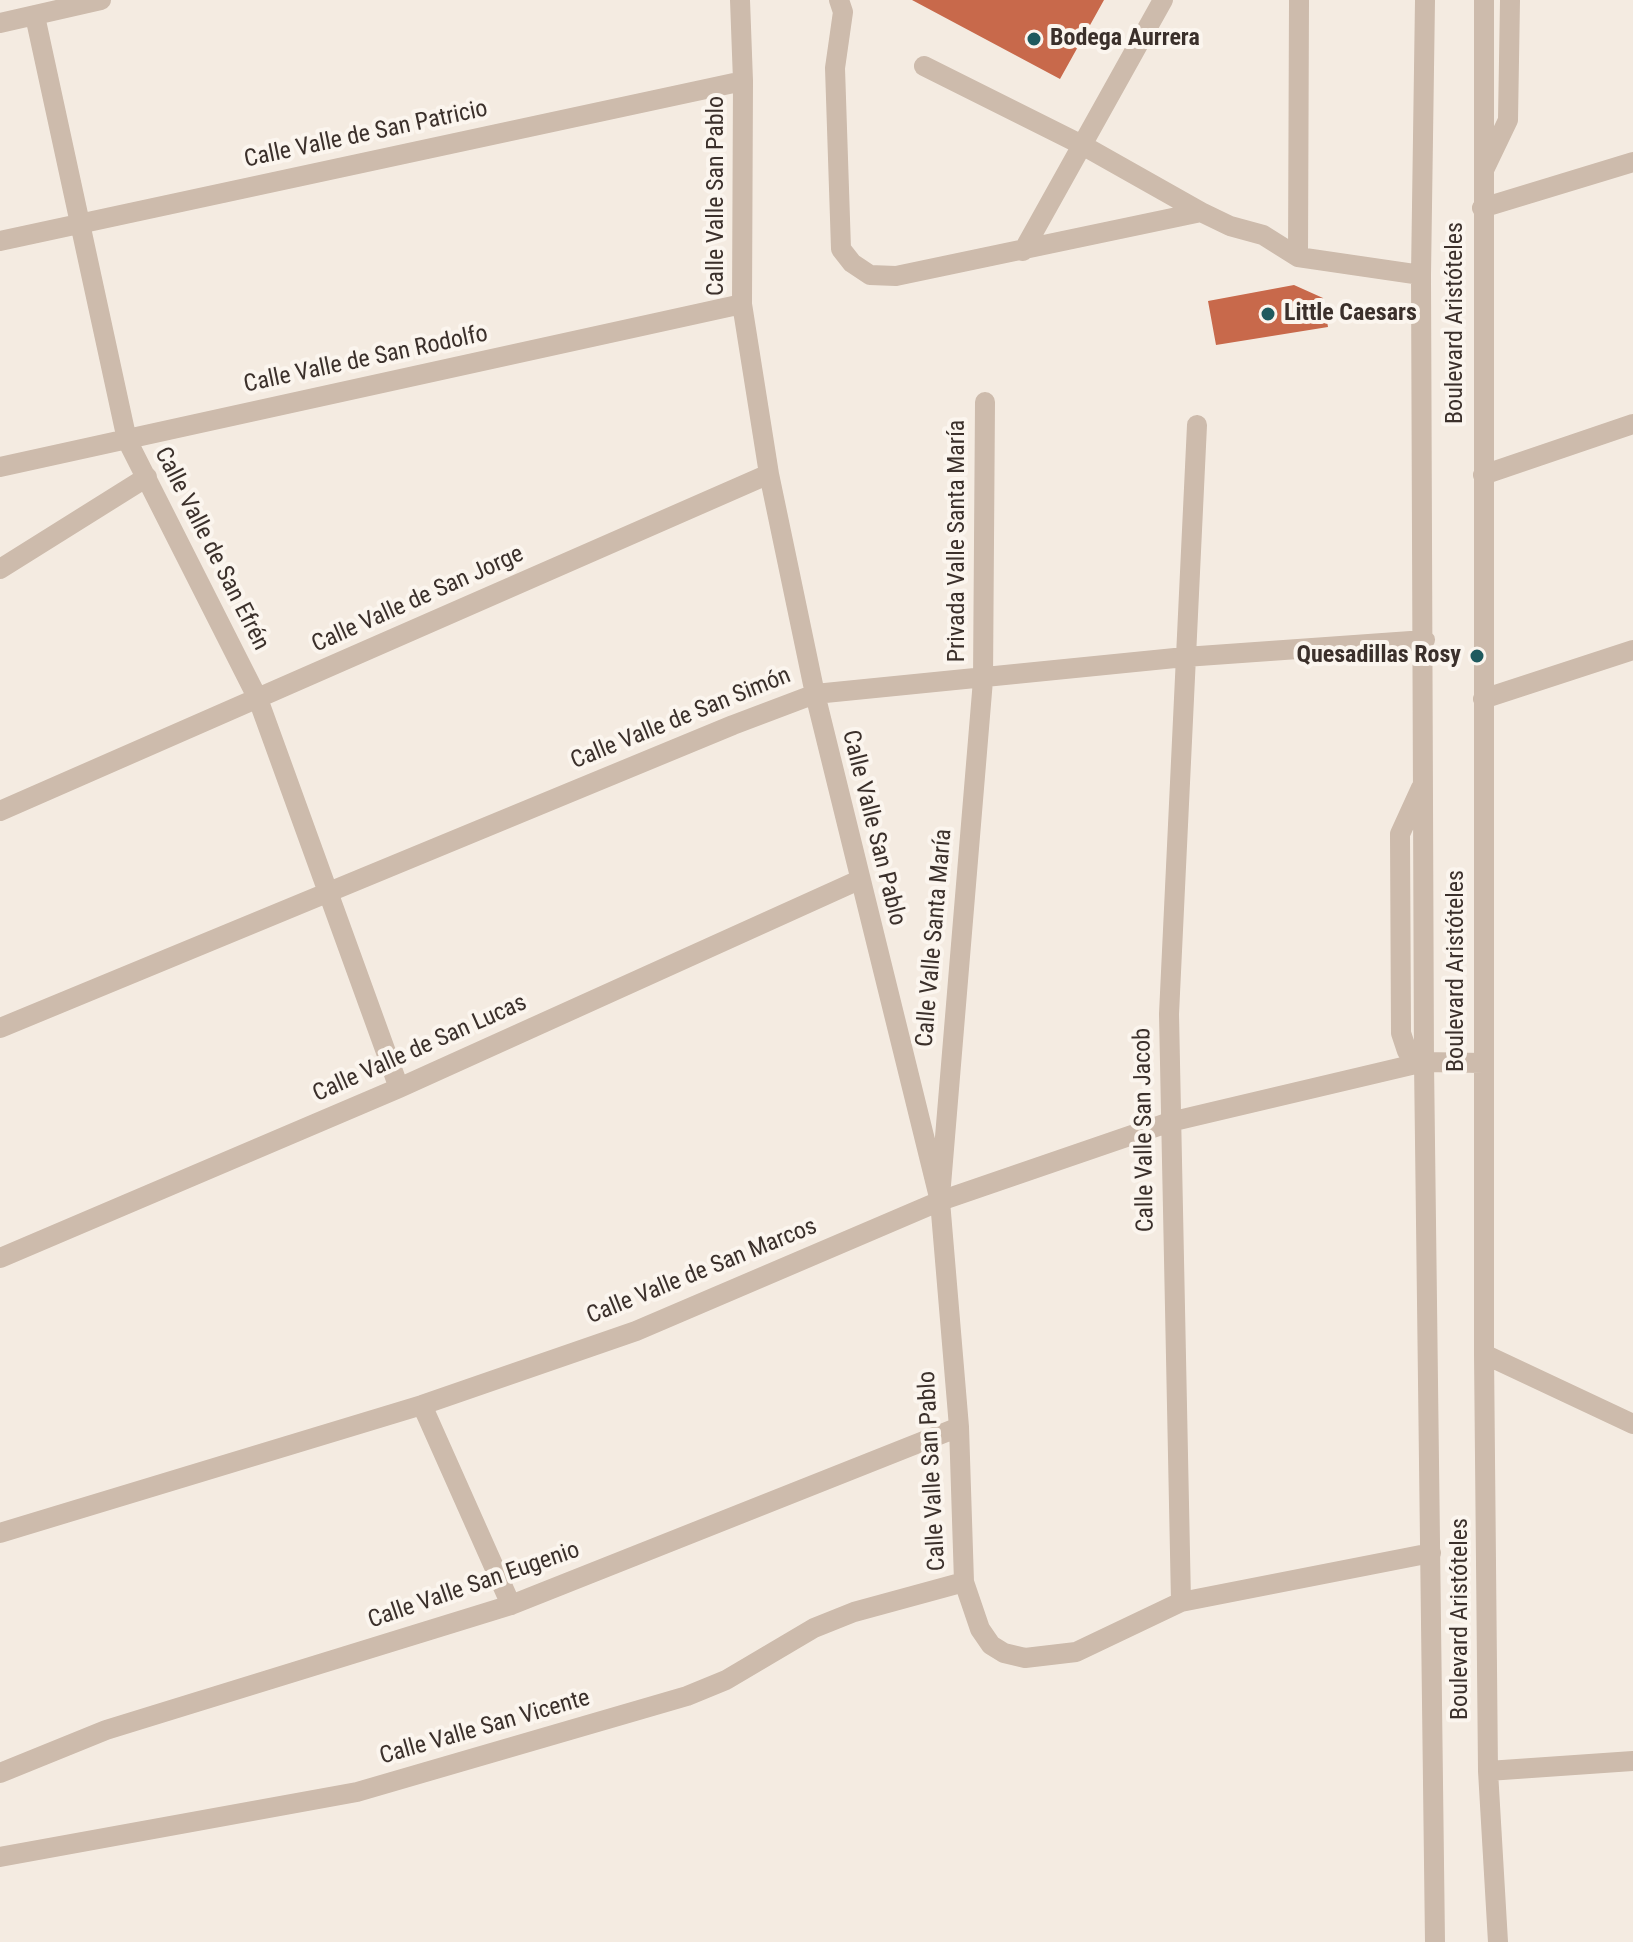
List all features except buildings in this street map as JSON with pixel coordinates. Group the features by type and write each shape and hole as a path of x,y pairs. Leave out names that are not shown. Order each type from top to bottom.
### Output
{"street":[{"path":"0,23 101,0"},
{"name":"Calle Valle San Pablo","path":"740,0 743,81 742,304 769,474 815,694 940,1201 959,1427 964,1582 980,1629 991,1645 1004,1653 1025,1658 1076,1652 1181,1602"},
{"path":"839,0 843,12 835,68 841,249 852,263 870,275 896,276 1201,212"},
{"path":"1023,251 1163,0"},
{"path":"1298,257 1299,0"},
{"name":"Boulevard Aristóteles","path":"1425,0 1421,275 1425,640 1424,1062 1435,1942"},
{"name":"Boulevard Aristóteles","path":"1484,0 1484,1354 1488,1771 1498,1942"},
{"path":"1483,172 1508,120 1510,0"},
{"name":"Calle Valle de San Efrén","path":"35,16 127,440 258,699 399,1088"},
{"path":"924,66 1084,146 1201,212 1230,226 1263,235 1298,257 1421,275"},
{"name":"Calle Valle de San Patricio","path":"0,241 743,81"},
{"path":"1482,208 1633,162"},
{"name":"Calle Valle de San Rodolfo","path":"0,467 742,304"},
{"name":"Privada Valle Santa María","path":"983,680 985,402"},
{"path":"1483,475 1633,424"},
{"name":"Calle Valle San Jacob","path":"1181,1602 1169,1014 1197,425"},
{"name":"Calle Valle de San Jorge","path":"0,811 769,474"},
{"path":"0,569 147,477"},
{"name":"Calle Valle de San Simón","path":"0,1028 815,694 983,680 1185,657 1425,640"},
{"path":"1483,699 1633,650"},
{"name":"Calle Valle Santa María","path":"940,1201 983,680"},
{"name":"Calle Valle de San Lucas","path":"0,1258 399,1088 859,880"},
{"name":"Calle Valle de San Marcos","path":"0,1533 422,1405 636,1331 940,1201 1170,1122 1424,1062 1483,1063"},
{"path":"1484,1354 1633,1424"},
{"path":"422,1405 511,1605"},
{"name":"Calle Valle San Eugenio","path":"0,1773 106,1730 511,1605 959,1427"},
{"path":"1181,1602 1431,1553"},
{"name":"Calle Valle San Vicente","path":"0,1857 357,1792 687,1696 726,1680 814,1628 854,1612 964,1582"},
{"path":"1488,1771 1633,1761"}],"place":[{"name":"Bodega Aurrera","path":"1034,39"},
{"name":"Little Caesars","path":"1268,314"},
{"name":"Quesadillas Rosy","path":"1477,656"}]}
